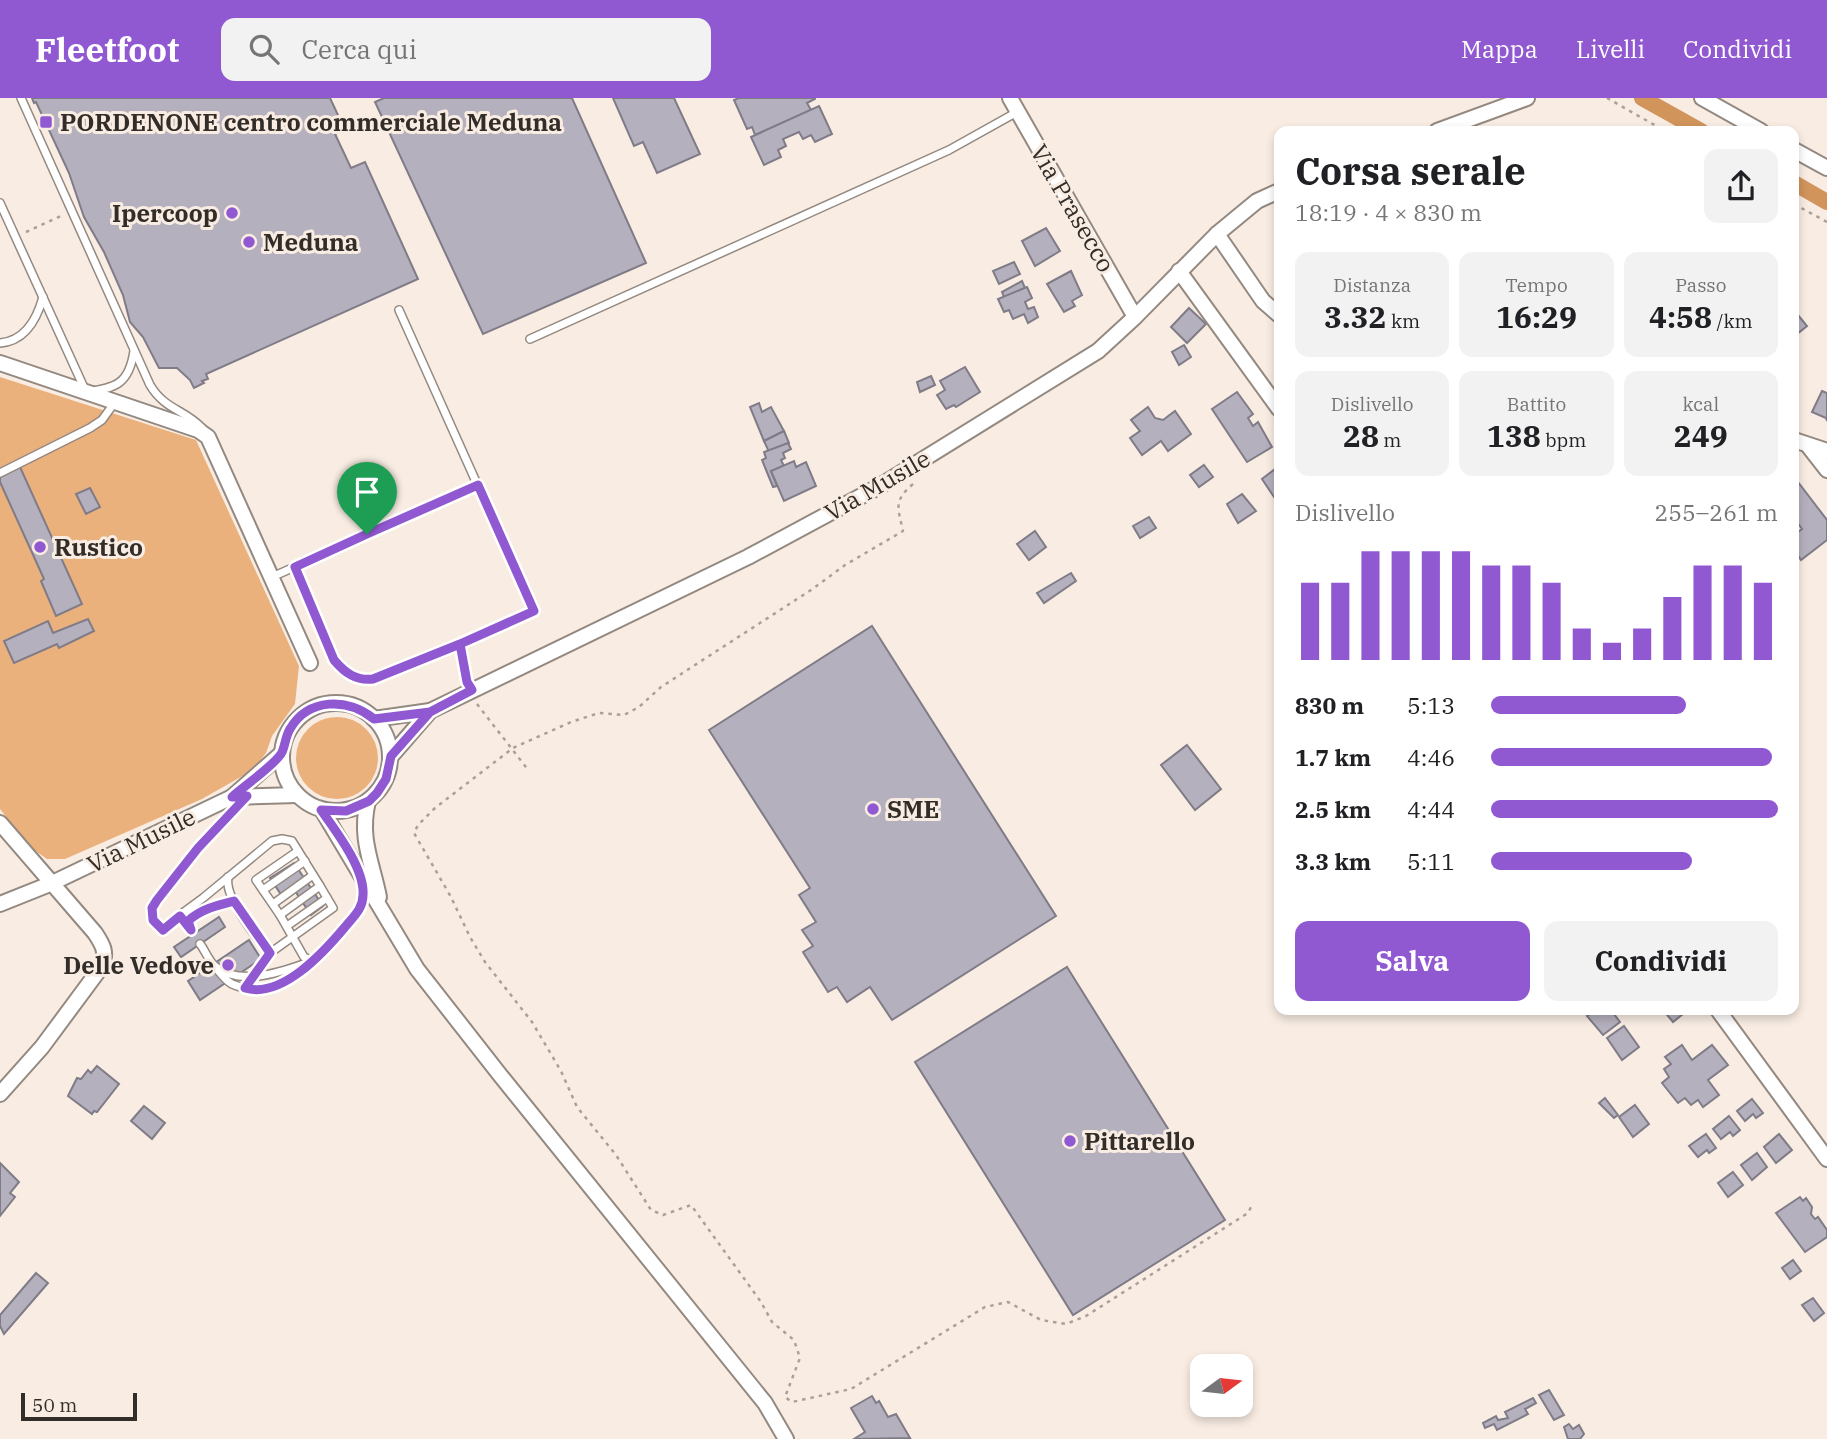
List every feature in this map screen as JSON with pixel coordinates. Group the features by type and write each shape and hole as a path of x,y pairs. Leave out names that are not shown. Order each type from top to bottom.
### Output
{"street":[{"name":"Via Prasecco","path":"1010,98 1135,317"},
{"path":"1451,126 1527,98"},
{"path":"1702,98 1752,126"},
{"path":"1799,153 1827,169"},
{"name":"Via Musile","path":"430,712 736,562 880,486 1098,351 1217,233 1256,201 1274,193"},
{"path":"1217,233 1264,301 1274,310"},
{"path":"1179,271 1274,401"},
{"path":"0,363 198,430 208,438 310,663"},
{"path":"1799,442 1827,452"},
{"path":"1809,447 1827,470"},
{"path":"344,704 363,710 374,719 388,739 391,756 386,779 369,801 346,811 321,810 297,795 285,775 282,753 291,727 300,717 315,707 344,704"},
{"path":"374,719 430,712"},
{"path":"391,756 430,712"},
{"name":"Via Musile","path":"0,904 50,884 232,797 282,753"},
{"name":"Via Musile","path":"232,797 297,795"},
{"path":"369,801 364,826 365,839 381,905"},
{"path":"321,810 381,905 406,954 423,977 765,1403 786,1439"},
{"path":"0,823 50,884"},
{"name":"Via Musile","path":"0,1094 42,1046 106,957 95,933 50,884"},
{"path":"1722,1015 1827,1158"}],"lane":[{"path":"21,98 150,385 160,400 190,417 208,438"},
{"path":"530,339 949,150 1018,112"},
{"path":"0,203 86,392 105,390 118,384 129,368 134,350"},
{"path":"0,343 19,337 29,328 43,297"},
{"path":"295,567 334,660 342,670 360,679 387,675 534,611 399,310"},
{"path":"0,473 90,428 102,420 114,402"},
{"path":"272,577 478,485"},
{"path":"245,988 270,953 334,908 292,841 272,841 163,930 153,920 152,908 198,848 247,796"},
{"path":"298,851 256,880 304,957 312,961"},
{"path":"263,890 304,862"},
{"path":"272,904 313,875"},
{"path":"229,876 227,887 234,901 270,953"},
{"path":"200,944 229,983 249,989 288,980 319,957 362,905 364,892 361,876"},
{"path":"280,915 320,886"},
{"path":"287,926 327,898"},
{"path":"180,916 192,932 188,921 191,918 202,911 234,901"},
{"path":"215,967 239,977 312,961"}],"path":[{"path":"1607,98 1656,126"},
{"path":"1799,207 1827,222"},
{"path":"16,237 72,212"},
{"path":"915,483 903,493 898,503 903,531 845,565 661,687 639,707 624,715 599,713 571,722 513,748 435,808 414,832 485,962 532,1022 561,1071 577,1107 616,1155 642,1198 651,1210 663,1215 691,1205 739,1270 772,1322 794,1340 800,1358 785,1397 792,1402 851,1389 985,1307 1008,1302 1041,1320 1066,1324 1086,1316 1248,1213 1253,1203"},
{"path":"460,644 467,682 479,708 529,771"}],"shaded area":[{"path":"0,377 196,440 299,666 295,704 272,736 266,753 253,770 202,799 65,859 47,859 30,847 0,809 0,482 44,579 41,582 56,615 81,603 21,468 0,477","holes":["47,621 53,633 70,627 59,647 57,644 14,662 4,640"]},
{"path":"329,717 345,717 360,724 371,735 378,750 375,774 366,787 345,799 329,799 314,792 303,781 296,766 296,750 303,735 314,724"}],"building":[{"name":"Meduna","path":"32,98 330,98 345,130 335,134 351,168 365,162 418,279 206,374 208,379 194,388 190,380 177,368 159,368 143,337 130,322 123,295 104,252 84,217 69,173"},
{"path":"384,98 572,98 646,263 483,334 375,102"},
{"path":"613,98 674,98 700,154 657,173 643,142 634,146"},
{"path":"815,99 807,103 811,110 755,135 752,127 747,129 734,100"},
{"path":"819,106 832,134 815,142 811,135 803,139 799,132 783,139 786,146 778,150 781,157 764,165 751,137"},
{"path":"1046,228 1060,251 1035,266 1022,241"},
{"path":"1014,262 1020,274 999,284 993,271"},
{"path":"1071,271 1082,295 1072,301 1075,306 1064,312 1047,284"},
{"path":"1022,281 1025,288 1004,297 1002,292"},
{"path":"1027,287 1032,298 1025,302 1028,309 1034,307 1038,317 1028,323 1024,314 1013,319 1009,310 1004,312 998,299"},
{"path":"1189,308 1206,324 1187,343 1171,327"},
{"path":"1799,316 1807,326 1799,333"},
{"path":"1184,345 1191,357 1179,365 1172,352"},
{"path":"965,367 980,392 956,407 954,405 946,409 937,395 945,390 940,381"},
{"path":"931,376 935,385 920,392 917,382"},
{"path":"1822,391 1827,393 1827,421 1812,412"},
{"path":"1237,392 1253,414 1248,418 1253,426 1258,422 1272,447 1247,462 1212,409"},
{"path":"759,403 762,412 771,407 784,431 764,441 750,407"},
{"path":"1148,407 1155,418 1163,420 1175,411 1191,434 1168,451 1161,441 1142,455 1130,438 1140,431 1131,420"},
{"path":"784,431 789,443 769,452 764,441"},
{"path":"788,443 791,449 783,453 785,458 781,460 784,466 771,471 777,486 773,487 762,460 766,458 764,452"},
{"path":"794,461 796,467 806,462 816,486 784,501 771,471"},
{"path":"1204,465 1213,477 1199,487 1190,475"},
{"path":"20,467 82,604 56,616 41,581 44,579 0,482 0,477"},
{"path":"1274,470 1274,497 1262,479"},
{"path":"1799,483 1827,520 1827,540 1801,560 1799,531 1802,529 1799,525"},
{"path":"90,488 100,507 86,514 76,494"},
{"path":"1242,494 1256,511 1238,523 1227,504"},
{"path":"1149,517 1156,528 1140,538 1133,526"},
{"path":"1035,531 1046,547 1029,560 1017,544"},
{"path":"1071,573 1076,581 1044,603 1037,593"},
{"path":"88,619 94,631 59,648 57,644 14,663 4,641 48,621 53,633"},
{"name":"SME","path":"872,626 1056,916 892,1020 870,987 847,1002 837,987 828,992 803,952 813,946 802,930 816,922 799,895 810,888 709,730"},
{"path":"1187,745 1221,789 1195,810 1161,765"},
{"path":"294,863 323,906 311,915 295,891 284,899 270,878"},
{"path":"219,917 225,927 181,957 174,947"},
{"path":"249,940 261,959 200,1000 188,981"},
{"name":"Pittarello","path":"1067,967 1225,1220 1073,1315 915,1062"},
{"path":"1615,1015 1620,1022 1603,1035 1587,1016"},
{"path":"1667,1015 1682,1015 1673,1022"},
{"path":"1624,1026 1639,1047 1622,1060 1607,1038"},
{"path":"1682,1045 1692,1060 1712,1045 1728,1065 1708,1080 1719,1095 1703,1107 1698,1100 1691,1105 1685,1098 1678,1103 1662,1083 1669,1077 1664,1069 1671,1064 1665,1057"},
{"path":"97,1066 119,1084 97,1112 92,1114 68,1096 77,1078 81,1079 88,1070 91,1073"},
{"path":"1605,1098 1618,1115 1614,1118 1599,1103"},
{"path":"1752,1099 1763,1113 1756,1118 1753,1114 1745,1121 1737,1111"},
{"path":"1635,1105 1649,1124 1633,1137 1619,1117"},
{"path":"144,1106 165,1123 152,1139 131,1121"},
{"path":"1729,1116 1740,1130 1733,1136 1730,1132 1721,1139 1713,1129"},
{"path":"1706,1134 1716,1148 1709,1153 1707,1150 1698,1157 1689,1146"},
{"path":"1779,1134 1792,1150 1776,1163 1764,1147"},
{"path":"1757,1153 1767,1167 1752,1180 1741,1165"},
{"path":"0,1163 19,1182 10,1193 15,1197 0,1216"},
{"path":"1733,1172 1743,1185 1728,1197 1718,1183"},
{"path":"1800,1197 1803,1201 1806,1198 1812,1207 1811,1214 1815,1219 1818,1217 1827,1230 1827,1237 1805,1252 1776,1213"},
{"path":"1793,1260 1801,1271 1790,1279 1782,1268"},
{"path":"36,1273 48,1283 4,1334 0,1326 0,1315"},
{"path":"1813,1298 1824,1313 1814,1321 1802,1305"},
{"path":"1549,1390 1564,1415 1554,1420 1539,1395"},
{"path":"872,1396 876,1403 879,1401 888,1417 896,1414 910,1438 854,1439 865,1432 851,1408"},
{"path":"1533,1398 1536,1403 1525,1409 1528,1414 1497,1430 1494,1424 1485,1428 1483,1423 1496,1416 1498,1420 1508,1418 1505,1412"},
{"path":"1569,1424 1573,1429 1579,1425 1584,1434 1580,1439 1568,1439 1564,1427"}],"waterway":[{"path":"1642,98 1692,126"},
{"path":"1799,186 1827,202"}],"place":[{"name":"PORDENONE centro commerciale Meduna","path":"46,122"},
{"name":"Ipercoop","path":"232,213"},
{"name":"Meduna","path":"249,242"},
{"name":"Rustico","path":"40,547"},
{"name":"SME","path":"873,809"},
{"name":"Delle Vedove","path":"228,965"},
{"name":"Pittarello","path":"1070,1141"}],"route":[{"path":"367,534 295,567 334,660 342,670 366,680 387,675 460,644 467,682 472,690 430,712 391,756 386,779 369,801 346,811 321,810 361,876 364,892 362,905 319,957 300,972 288,980 269,986 245,988 270,953 234,901 202,911 191,918 188,921 191,930 180,916 161,929 153,920 152,908 198,848 247,796 232,797 282,753 291,727 315,707 344,704 357,707 374,719 430,712 444,704 472,690 467,682 460,644 534,611 478,485 367,534"}]}
